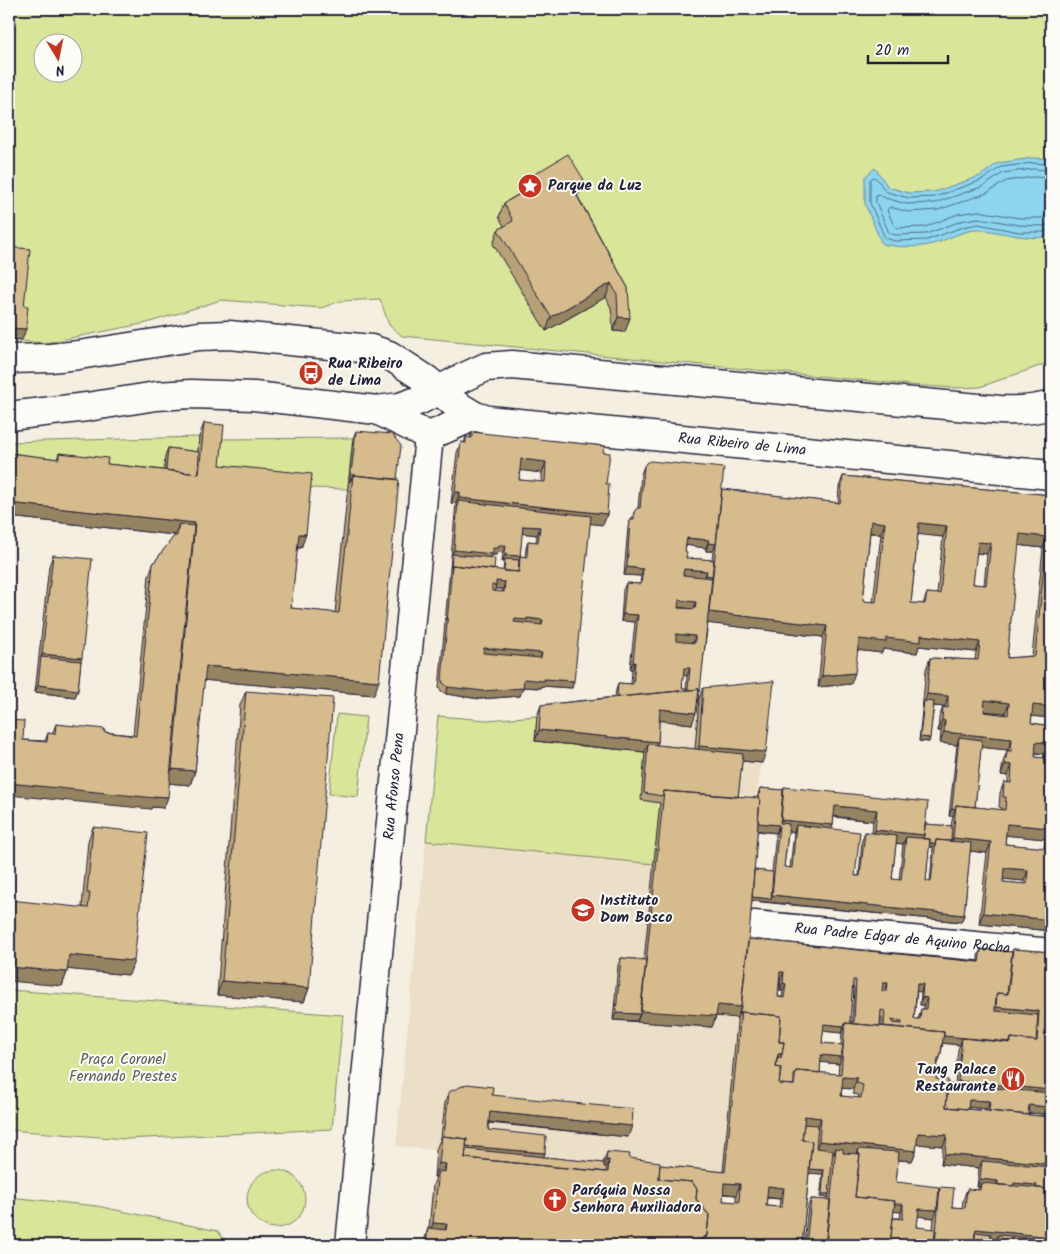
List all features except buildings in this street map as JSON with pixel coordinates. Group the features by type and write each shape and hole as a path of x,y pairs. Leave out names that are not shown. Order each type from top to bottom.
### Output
{"main road":[{"name":"Rua Ribeiro de Lima","path":"9,359 79,355 198,336 229,335 371,350 389,355 427,380 455,404 475,416 488,420 1051,475"},
{"path":"9,416 87,407 156,396 191,394 254,396 377,410 400,407 420,400 486,367 512,365 1000,410 1024,411 1051,405"},
{"path":"377,410 429,436 475,416"},
{"name":"Rua Afonso Pena","path":"350,1245 429,436"},
{"name":"Rua Padre Edgar de Aquino Rocha","path":"754,924 1051,953"}],"shaded area":[{"name":"Instituto Dom Bosco","path":"698,699 767,722 757,795 745,946 722,1183 396,1146 438,716 487,720"}],"green space":[{"name":"Parque da Luz","path":"9,9 1051,9 1051,362 980,387 921,386 402,336 389,325 380,299 341,301 321,308 221,300 147,323 45,343 9,340"},
{"path":"199,437 197,460 162,485 9,468 9,442"},
{"path":"353,438 348,489 307,488 215,479 219,439"},
{"path":"337,714 366,717 358,797 329,794"},
{"path":"438,716 487,720 537,716 535,741 645,752 660,803 654,864 426,841"},
{"name":"Praça Coronel Fernando Prestes","path":"9,990 343,1015 332,1129 126,1139 9,1130"},
{"path":"270,1170 282,1170 297,1178 305,1193 305,1205 297,1220 282,1228 270,1228 255,1220 247,1205 247,1193 255,1178"},
{"path":"9,1197 97,1206 218,1231 227,1245 9,1245"}],"water":[{"path":"1033,158 1051,159 1051,234 1045,237 1036,238 973,230 923,246 887,245 882,244 865,204 865,177 875,168 888,187 909,193 934,192 980,176 998,163"}],"place":[{"name":"Parque da Luz","path":"530,186"},
{"name":"Rua Ribeiro de Lima","path":"311,373"},
{"name":"Instituto Dom Bosco","path":"583,910"},
{"name":"Tang Palace Restaurante","path":"1013,1079"},
{"name":"Paróquia Nossa Senhora Auxiliadora","path":"555,1200"}]}
